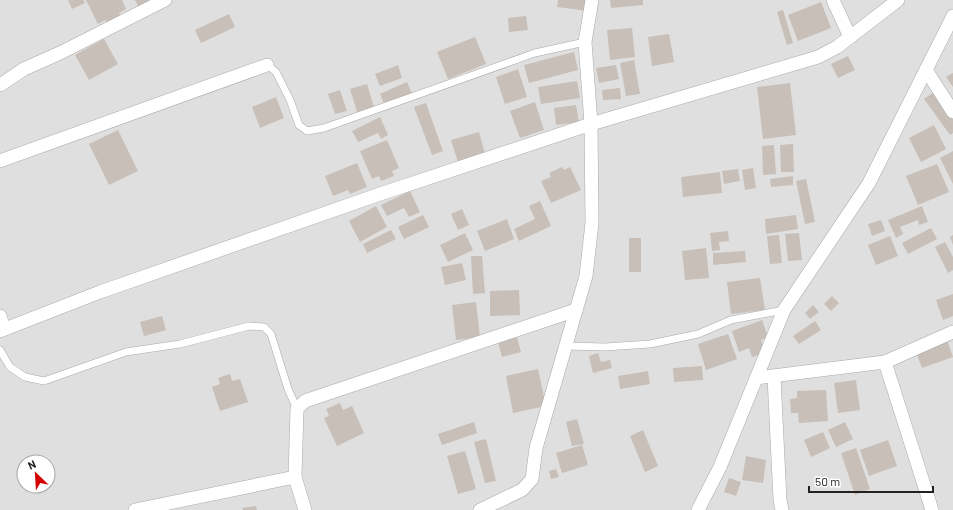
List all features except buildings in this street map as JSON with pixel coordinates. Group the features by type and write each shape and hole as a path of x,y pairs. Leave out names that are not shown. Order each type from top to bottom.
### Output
{"street":[{"path":"0,85 24,69 60,53 165,0"},
{"path":"480,510 522,490 532,479 536,448 586,276 592,223 591,124 585,42 592,0"},
{"path":"833,0 850,37"},
{"path":"0,316 2,330 100,292 380,194 591,124 818,57 837,47 898,0"},
{"path":"698,510 720,467 784,310 869,183 953,16"},
{"path":"0,161 267,65"},
{"path":"926,70 953,112"},
{"path":"304,510 296,476 297,408 305,401 576,310"},
{"path":"756,378 774,377 885,362 953,332"},
{"path":"885,362 932,510"},
{"path":"774,377 780,500 782,510"},
{"path":"135,510 296,476"},
{"path":"689,510 705,496"}],"lane":[{"path":"267,65 276,72 290,100 298,126 307,131 324,128 535,54 585,42"},
{"path":"566,346 605,347 650,344 698,334 731,320 784,310"},
{"path":"0,350 10,367 25,377 44,381 126,352 180,344 249,326 264,327 271,334 297,408"}],"shaded area":[{"path":"0,0 953,0 953,510 0,510"}]}
